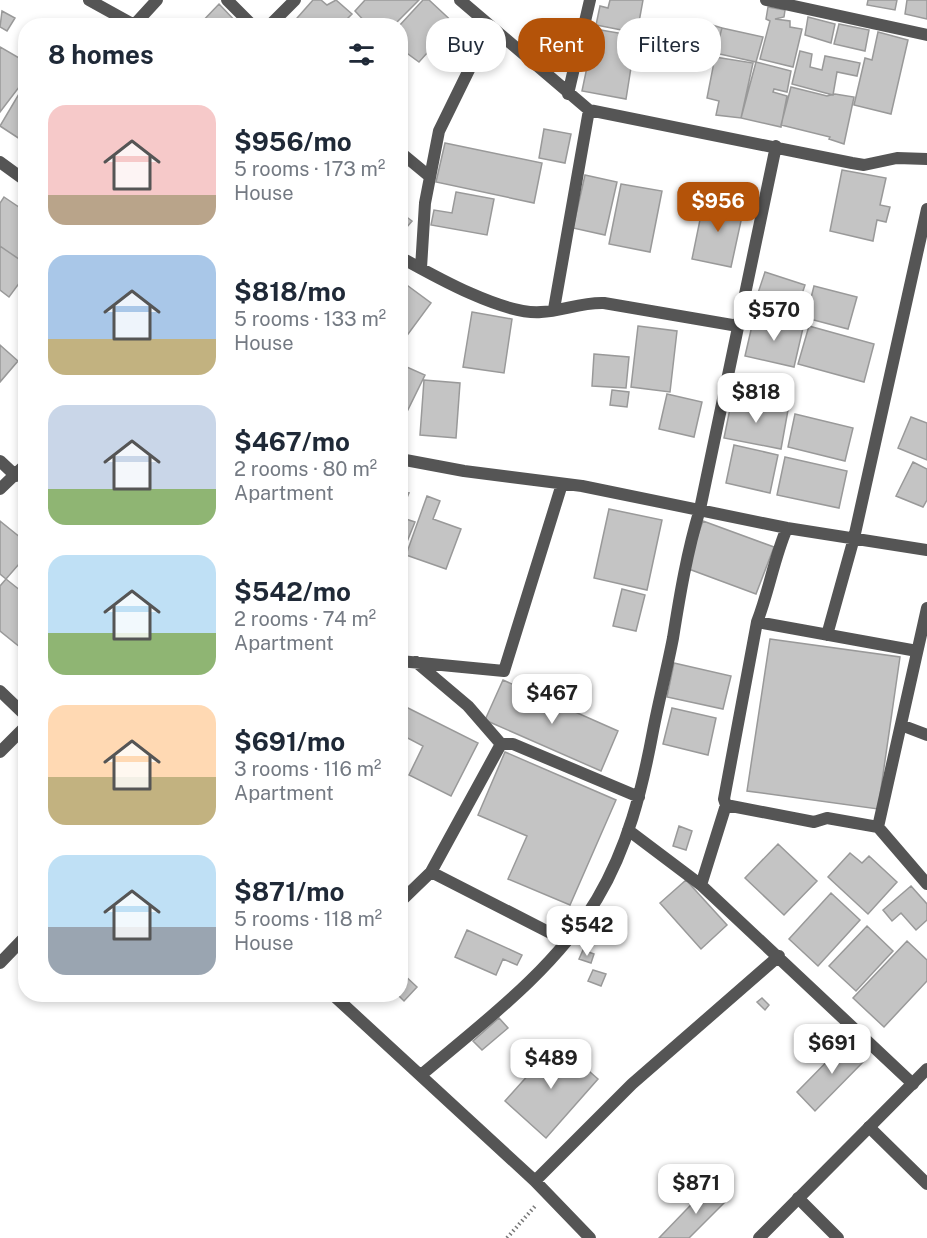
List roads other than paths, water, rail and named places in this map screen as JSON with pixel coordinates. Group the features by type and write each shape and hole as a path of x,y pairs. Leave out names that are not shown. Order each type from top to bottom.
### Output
{"street":[{"path":"89,0 122,18"},
{"path":"141,18 157,0"},
{"path":"228,0 245,18"},
{"path":"277,18 295,0"},
{"path":"460,0 480,18"},
{"path":"568,94 590,0"},
{"path":"766,0 927,35"},
{"path":"506,41 589,110 864,165 897,158 927,159"},
{"path":"421,268 429,176 438,131 468,72"},
{"path":"554,309 589,110"},
{"path":"421,1075 527,984 566,941 597,899 628,830 639,797 672,639 685,561 700,509 776,147"},
{"path":"408,159 429,176"},
{"path":"2,166 18,177"},
{"path":"826,635 854,538 927,209"},
{"path":"408,261 502,306 540,313 587,302 604,303 738,326"},
{"path":"408,460 464,471 562,484 700,509 787,528 927,550"},
{"path":"0,461 16,476"},
{"path":"0,489 18,474"},
{"path":"408,662 504,671 562,484"},
{"path":"701,885 726,805 724,799 758,622 768,595 777,551 787,528"},
{"path":"878,826 927,608"},
{"path":"758,622 917,651"},
{"path":"416,662 468,706 501,744 513,744 639,797"},
{"path":"0,691 18,708"},
{"path":"901,724 927,735"},
{"path":"0,752 18,734"},
{"path":"408,894 431,872 501,744"},
{"path":"726,805 814,822 827,818 878,826 927,884"},
{"path":"628,830 701,885 913,1084"},
{"path":"431,872 566,941"},
{"path":"0,963 18,944"},
{"path":"534,1181 632,1084 779,956"},
{"path":"341,1002 547,1193 590,1238"},
{"path":"759,1238 927,1069"},
{"path":"869,1127 927,1184"},
{"path":"798,1198 838,1238"}]}
